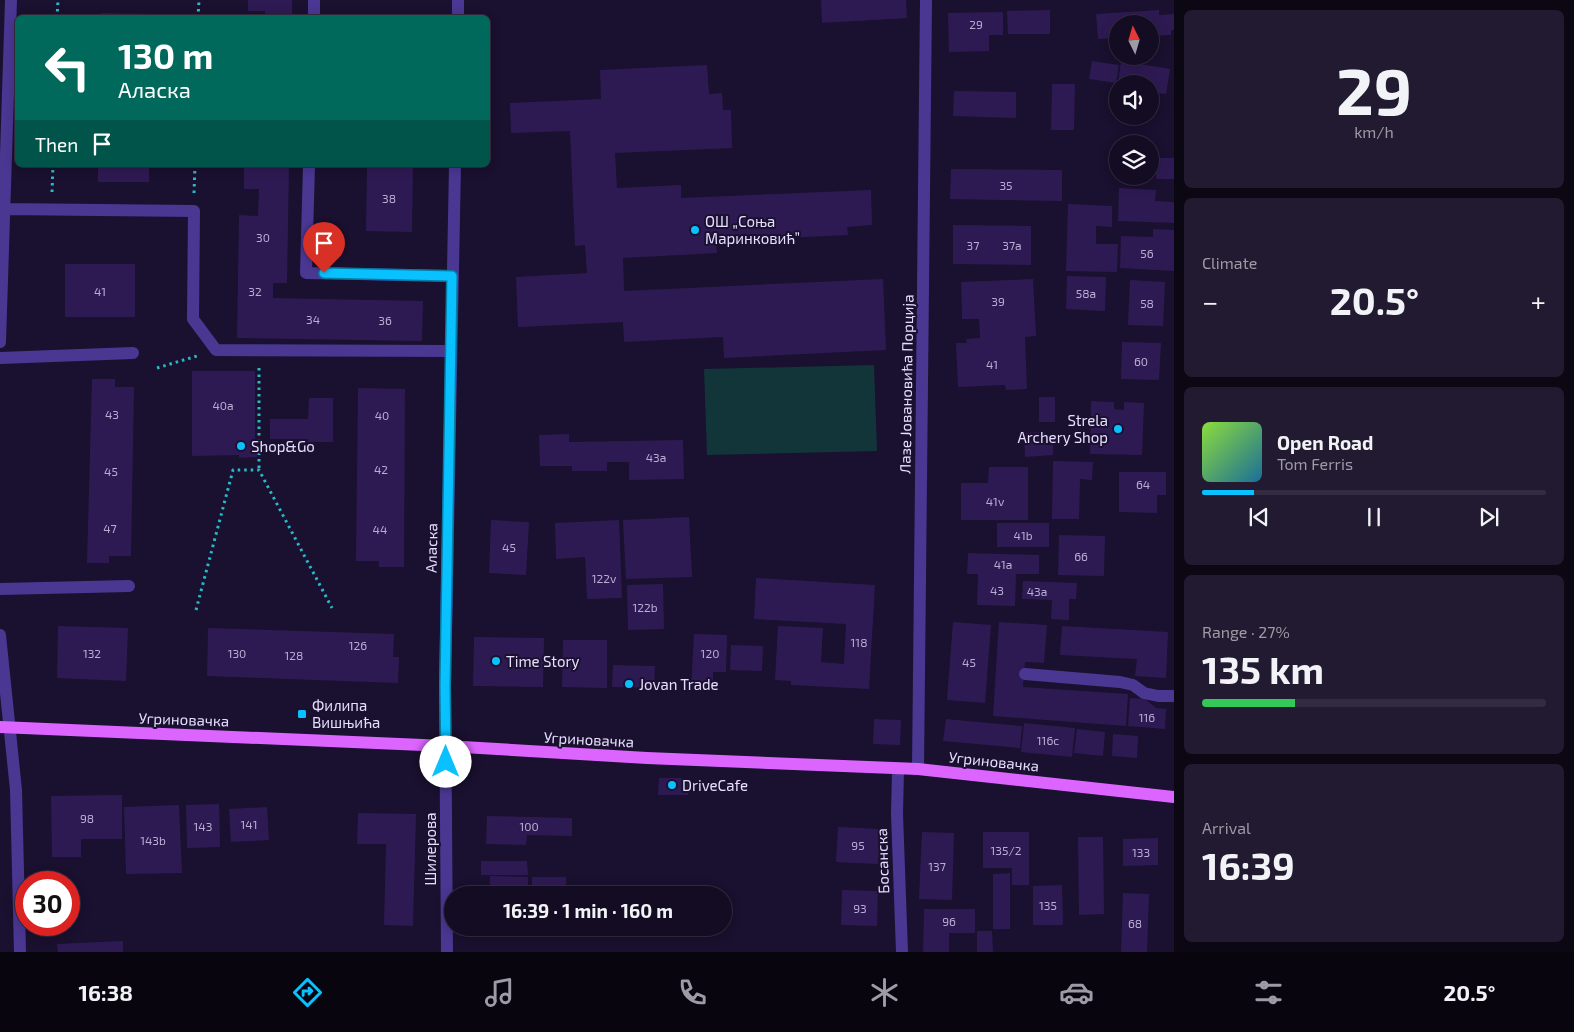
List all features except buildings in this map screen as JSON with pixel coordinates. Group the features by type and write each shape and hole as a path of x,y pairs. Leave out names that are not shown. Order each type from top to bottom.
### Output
{"main road":[{"name":"Угриновачка","path":"4,727 918,769 1174,798"}],"street":[{"path":"0,342 11,0"},
{"path":"314,0 314,15"},
{"path":"458,0 458,15"},
{"name":"Лазе Јовановића Порција","path":"918,769 926,0"},
{"path":"309,167 306,273 452,276"},
{"name":"Аласка","path":"446,746 445,687 450,350 455,167"},
{"path":"4,209 194,211 193,319 216,350 259,352 450,350"},
{"path":"0,358 133,353"},
{"path":"0,589 129,586"},
{"path":"0,635 4,727 16,790 20,952"},
{"path":"1025,674 1120,682 1133,685 1144,693 1158,696 1174,696"},
{"name":"Шилерова","path":"446,746 447,952"},
{"name":"Босанска","path":"898,769 897,814 902,952"}],"path":[{"path":"57,15 58,0"},
{"path":"198,15 199,0"},
{"path":"51,210 53,167"},
{"path":"194,211 195,167"},
{"path":"157,368 216,350"},
{"path":"259,352 259,470 332,608"},
{"path":"196,610 233,470 259,470"}],"green space":[{"path":"874,365 877,451 707,455 704,369"}],"place":[{"name":"ОШ „Соња Маринковић”","path":"695,230"},
{"name":"Strela Archery Shop","path":"1118,429"},
{"name":"Shop&Go","path":"241,446"},
{"name":"Time Story","path":"496,661"},
{"name":"Jovan Trade","path":"629,684"},
{"name":"Филипа Вишњића","path":"302,714"},
{"name":"DriveCafe","path":"672,785"}],"route":[{"path":"324,273 452,276 445,687 446,762"}]}
